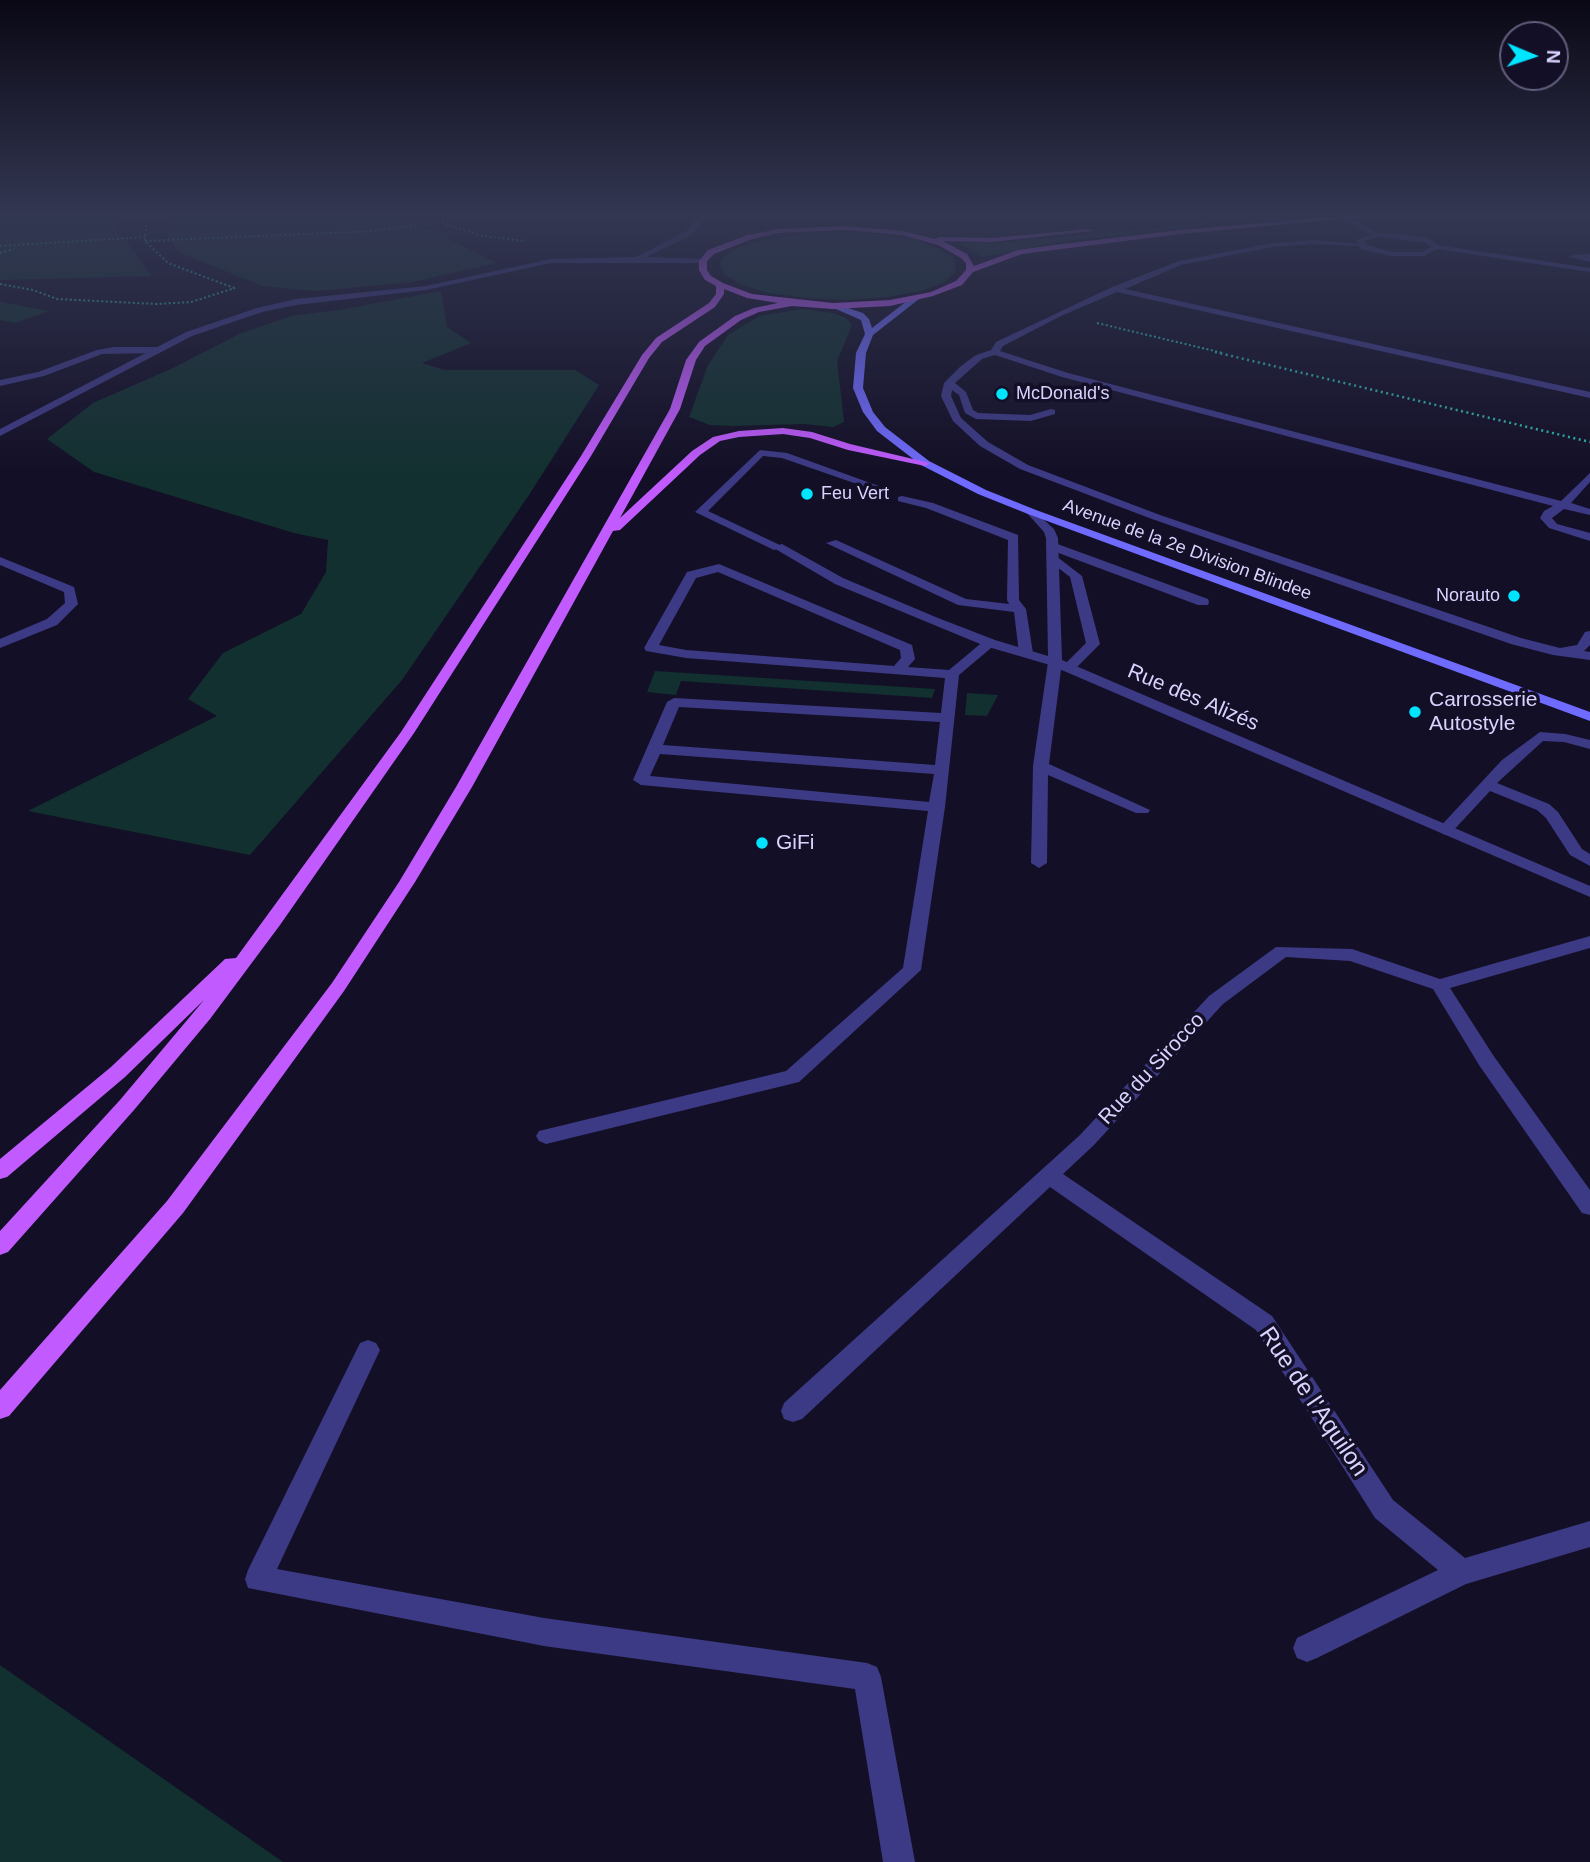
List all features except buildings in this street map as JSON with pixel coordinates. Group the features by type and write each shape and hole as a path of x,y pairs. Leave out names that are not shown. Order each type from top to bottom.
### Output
{"main road":[{"path":"0,1246 127,1105 274,921 407,733 586,456 645,357 659,340 713,303"},
{"path":"0,1408 175,1207 338,987 407,882 464,787 675,410 691,360 702,344 738,318 764,308 792,303 832,306 869,303"},
{"path":"832,306 860,315 865,319 869,334 910,303"},
{"name":"Avenue de la 2e Division Blindee","path":"869,334 861,353 858,388 868,412 881,429 925,463 971,487 1032,512 1590,717"},
{"path":"601,542 677,468 717,439 783,431 811,435 848,447 925,463"},
{"path":"0,1171 118,1072 274,921"}],"street":[{"path":"0,433 159,350 216,324 294,303"},
{"path":"995,352 999,344 1083,303"},
{"path":"1177,303 1590,395"},
{"path":"0,383 41,374 100,352 159,350"},
{"path":"1590,512 1065,375 995,352 979,357 949,383 946,396 957,419 984,444 1024,467 1061,482 1516,642 1590,656"},
{"path":"949,383 962,394 969,411 976,416 1031,418 1051,412"},
{"name":"Rue des Alizés","path":"884,490 783,456 760,453 701,512 778,547 839,581 990,643 1061,665 1590,892"},
{"path":"1590,476 1563,505 1548,513 1546,518 1553,526 1590,537"},
{"path":"902,499 929,505 1014,538 1013,600 1020,609 1026,653"},
{"path":"1032,512 1050,531 1061,665 1041,766 1039,863"},
{"path":"832,543 963,602 1020,609"},
{"path":"1052,552 1203,601"},
{"path":"1052,552 1076,576 1093,644 1061,665"},
{"path":"0,561 70,590 72,604 52,622 0,644"},
{"path":"898,670 908,659 907,648 719,568 691,575 651,648 686,654 898,670 952,674 990,643"},
{"path":"1553,651 1581,648 1590,635"},
{"path":"546,1136 792,1077 912,970 942,770 952,674"},
{"path":"937,807 640,780 674,702 948,718"},
{"path":"1445,830 1486,784 1540,736 1565,738 1590,745"},
{"path":"654,749 942,770"},
{"path":"1041,766 1142,810"},
{"path":"1486,784 1543,807 1552,815 1576,852 1590,860"},
{"path":"1590,942 1439,985 1486,1060 1590,1206"},
{"name":"Rue du Sirocco","path":"793,1411 1087,1140 1216,1000 1282,951 1352,955 1439,985"},
{"name":"Rue de l'Aquilon","path":"1048,1175 1264,1323 1384,1509 1462,1572"},
{"path":"368,1350 258,1579 544,1632 867,1677 900,1862"},
{"path":"1307,1648 1462,1572 1590,1534"}],"path":[{"path":"140,303 179,303"},
{"path":"1058,314 1590,442"}],"green space":[{"path":"0,303 49,311 15,323 0,320"},
{"path":"378,303 443,303 447,327 471,343 422,363 444,370 575,370 599,385 529,495 402,680 250,855 28,811 217,716 188,699 223,653 301,614 326,572 328,540 294,533 94,472 47,439 93,403 173,368 239,334 291,316"},
{"path":"803,309 833,313 846,318 852,325 837,361 844,422 833,427 804,424 733,426 710,425 689,417 708,365 728,335 760,316"},
{"path":"655,671 935,689 932,698 681,681 676,695 647,692"},
{"path":"967,693 998,695 987,716 965,715"},
{"path":"0,1665 283,1862 0,1862"}],"place":[{"name":"McDonald's","path":"1002,394"},
{"name":"Feu Vert","path":"807,494"},
{"name":"Norauto","path":"1514,596"},
{"name":"Carrosserie Autostyle","path":"1415,712"},
{"name":"GiFi","path":"762,843"}]}
